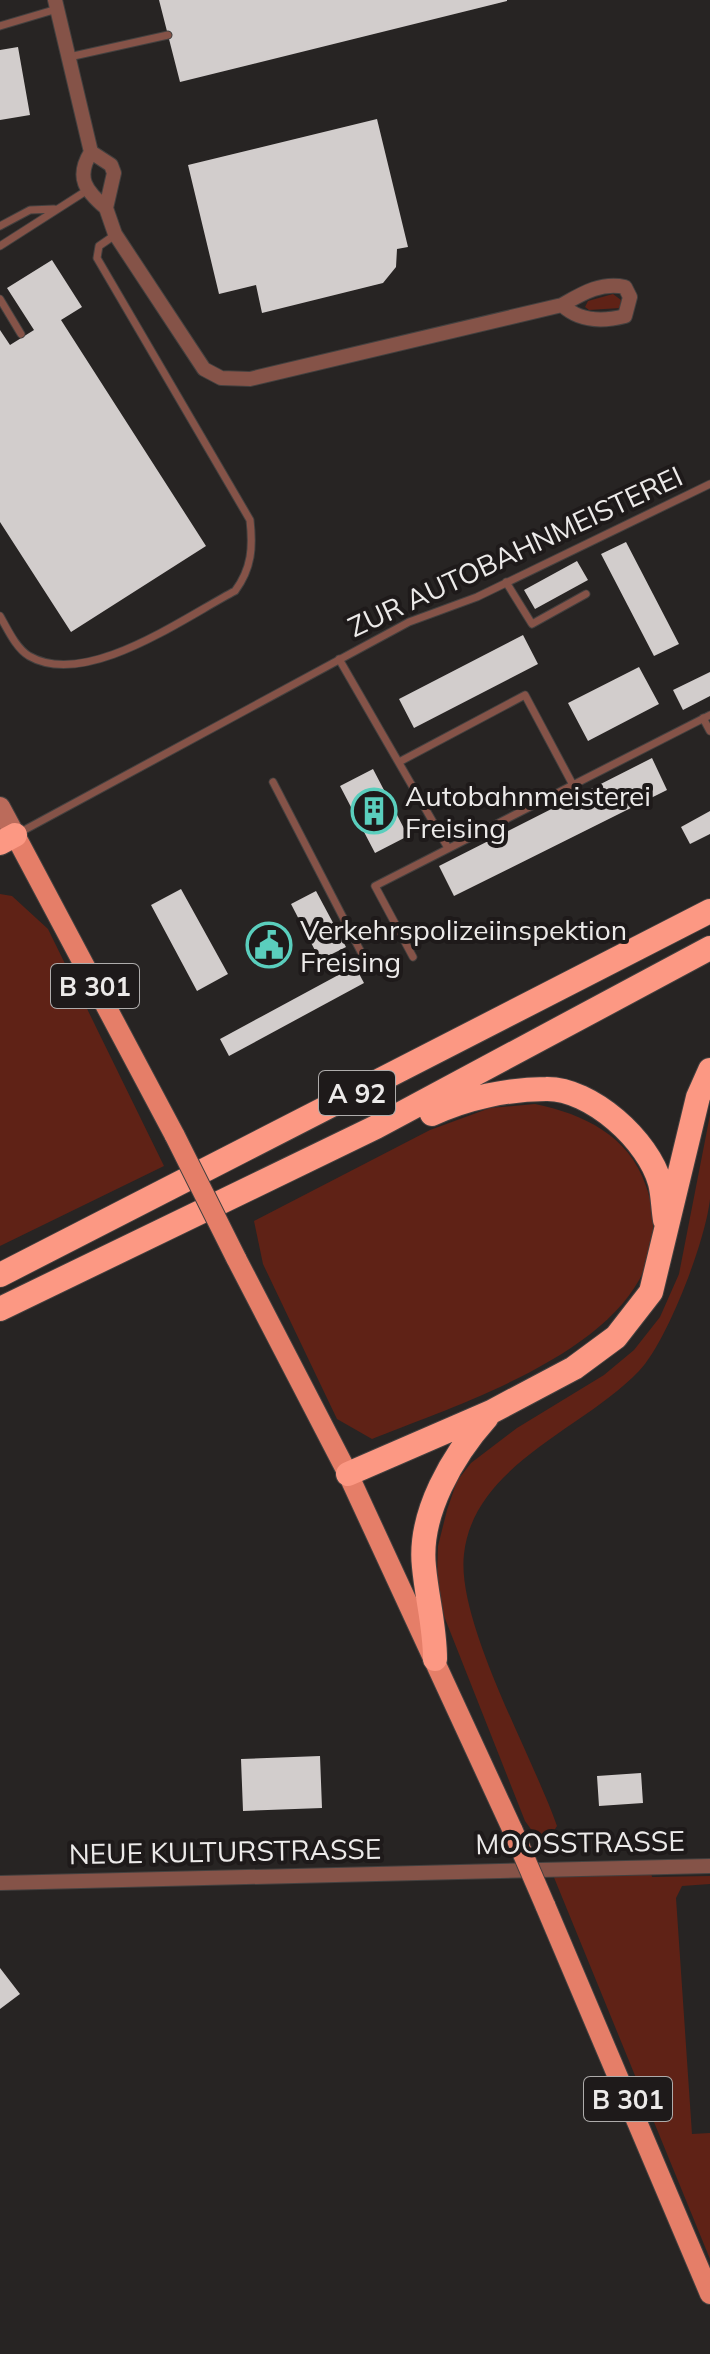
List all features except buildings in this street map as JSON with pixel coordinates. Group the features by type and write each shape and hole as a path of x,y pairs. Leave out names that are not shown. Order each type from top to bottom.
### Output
{"highway":[{"name":"A 92","path":"1,1274 710,911"},
{"name":"A 92","path":"0,1309 376,1127 710,948"},
{"path":"348,1474 491,1412 574,1368 616,1337 651,1292 667,1236 698,1097 710,1070"},
{"path":"376,1127 409,1124 461,1100 549,1088 597,1105 636,1137 660,1181 667,1236"},
{"path":"435,1659 435,1625 423,1563 426,1534 433,1505 464,1443 491,1412"}],"main road":[{"path":"0,807 8,839"},
{"name":"B 301","path":"8,839 175,1136 348,1474 513,1831 710,2294"}],"street":[{"path":"56,4 91,152 82,172 86,191 106,208 115,234 204,369 235,381 562,305"},
{"path":"91,152 111,165 114,173 106,208"},
{"name":"MOOSSTRASSE","path":"451,1870 710,1866"},
{"name":"NEUE KULTURSTRASSE","path":"0,1883 451,1870"}],"lane":[{"path":"0,26 56,4"},
{"path":"69,57 168,35"},
{"path":"0,246 86,191"},
{"path":"0,226 30,210 56,209"},
{"path":"0,616 27,655 55,667 100,662 235,591 246,576 253,548 250,520 97,258 99,246 115,234"},
{"path":"0,299 21,334"},
{"name":"ZUR AUTOBAHNMEISTEREI","path":"8,839 409,622 506,582 710,484"},
{"path":"506,582 532,624 586,594"},
{"name":"ZUR AUTOBAHNMEISTEREI","path":"339,659 448,848"},
{"path":"399,762 525,695 573,785"},
{"path":"413,957 375,886 707,717 710,731"},
{"path":"273,782 362,954"}],"shaded area":[{"path":"613,294 621,300 620,308 589,310 585,307 588,301"},
{"path":"0,894 12,896 48,929 164,1166 0,1246"},
{"path":"535,1104 570,1114 602,1130 616,1140 638,1168 646,1186 653,1237 638,1281 608,1319 565,1352 515,1380 372,1439 337,1419 263,1264 254,1221 430,1130 490,1108"},
{"path":"710,1115 710,1199 707,1217 684,1290 661,1338 639,1371 616,1392 509,1472 488,1496 472,1523 464,1554 465,1582 484,1652 557,1826 550,1837 538,1839 525,1821 444,1616 437,1578 438,1546 457,1481 471,1463 517,1428 604,1375 634,1350 660,1317 679,1274"},
{"path":"651,1872 652,1877 710,1876 710,1884 682,1886 676,1898 692,2134 710,2133 710,2259 553,1875"}],"place":[{"name":"Autobahnmeisterei Freising","path":"374,811"},
{"name":"Verkehrspolizeiinspektion Freising","path":"269,945"}]}
